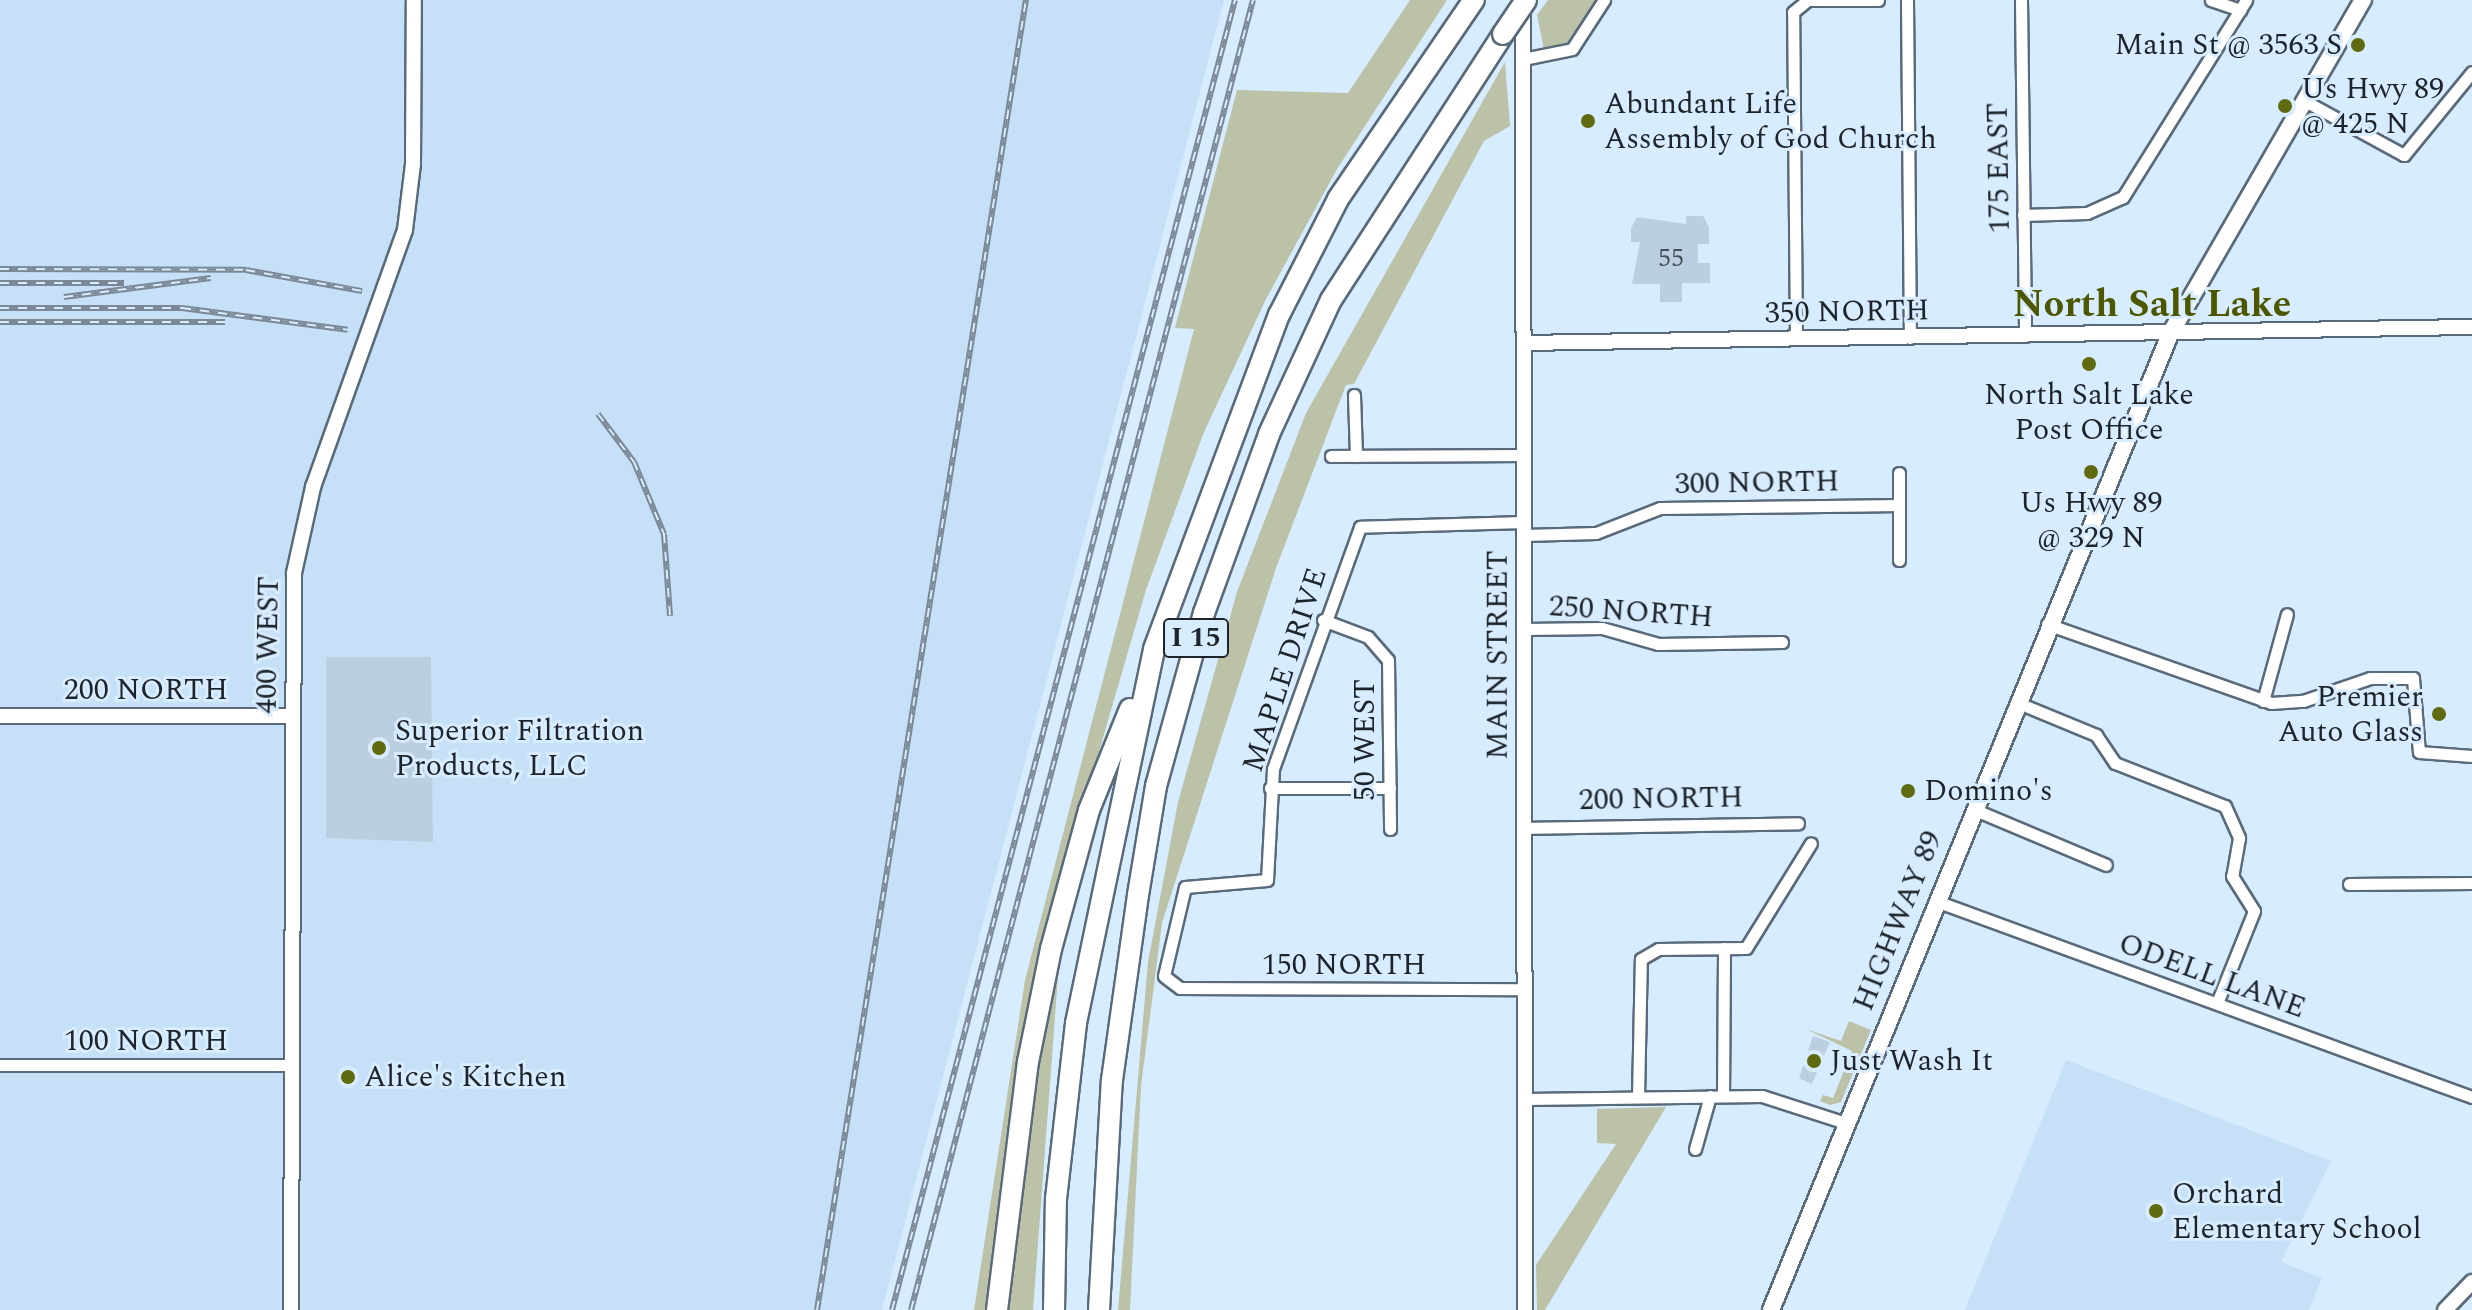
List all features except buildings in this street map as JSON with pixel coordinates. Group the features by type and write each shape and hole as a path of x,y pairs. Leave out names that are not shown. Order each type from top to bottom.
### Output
{"highway":[{"name":"I 15","path":"1054,1310 1056,1199 1076,1023 1154,649 1279,315 1338,199 1474,0"},
{"name":"I 15","path":"1099,1310 1112,1080 1138,895 1156,786 1204,613 1269,434 1331,300 1524,0"},
{"path":"997,1310 1028,1062 1051,949 1089,810 1154,649"}],"main road":[{"name":"HIGHWAY 89","path":"1771,1310 2047,624 2170,334 2363,0"}],"street":[{"name":"400 WEST","path":"291,1310 292,592 303,521 409,212 414,0"},
{"name":"MAIN STREET","path":"1524,0 1525,1310"},
{"path":"1523,59 1572,49 1604,0"},
{"path":"1796,339 1793,18 1799,4 1878,0"},
{"path":"1907,0 1910,338"},
{"name":"175 EAST","path":"2021,0 2025,336"},
{"path":"2023,215 2087,213 2123,197 2243,5 2211,0"},
{"path":"2303,100 2404,155 2472,72"},
{"name":"350 NORTH","path":"1524,343 2472,327"},
{"path":"1354,395 1356,456"},
{"path":"1331,456 1524,455"},
{"path":"1899,473 1899,560"},
{"name":"300 NORTH","path":"1363,524 1596,533 1667,507 1899,505"},
{"name":"MAPLE DRIVE","path":"1166,982 1172,926 1188,886 1265,882 1270,788 1323,620 1363,524"},
{"path":"2263,701 2287,614"},
{"name":"50 WEST","path":"1323,620 1368,637 1383,651 1390,668 1390,829"},
{"path":"2047,624 2238,695 2263,701 2295,703 2370,678 2408,676 2415,687 2419,752 2472,756"},
{"name":"250 NORTH","path":"1524,629 1602,628 1658,644 1782,642"},
{"path":"2016,702 2096,735 2115,763 2225,806 2239,838 2232,876 2254,911 2217,1003"},
{"name":"200 NORTH","path":"0,716 292,716"},
{"path":"1270,788 1390,788"},
{"path":"1973,809 2106,865"},
{"name":"200 NORTH","path":"1525,828 1798,823"},
{"path":"1638,1097 1641,959 1658,949 1724,948 1750,942 1811,843"},
{"path":"2349,884 2472,883"},
{"name":"ODELL LANE","path":"1936,901 2472,1097"},
{"path":"1723,1096 1724,948"},
{"name":"150 NORTH","path":"1166,982 1180,988 1525,989"},
{"name":"100 NORTH","path":"0,1065 291,1065"},
{"path":"1695,1149 1710,1096"},
{"path":"1525,1099 1768,1096 1846,1123"},
{"path":"2445,1310 2472,1282"}],"shaded area":[{"path":"0,0 1224,0 882,1310 0,1310"},
{"name":"Orchard Elementary School","path":"2066,1060 2331,1161 2281,1262 2322,1278 2309,1310 1965,1310"}],"green space":[{"path":"1410,0 1447,0 1337,169 1266,299 1204,432 1146,590 1084,803 989,1310 974,1310 1025,980 1194,329 1175,328 1237,90 1348,93"},
{"path":"1548,0 1595,0 1566,45 1544,50 1537,15"},
{"path":"1505,62 1510,126 1484,141 1354,384 1346,385 1276,568 1162,923 1141,1086 1130,1310 1118,1310 1148,962 1178,802 1237,592 1306,413"},
{"path":"1059,963 1033,1310 1005,1310 1035,1081"},
{"path":"1849,1021 1871,1030 1841,1102 1830,1105 1820,1101 1823,1095 1833,1098 1852,1051 1806,1029 1841,1041"},
{"path":"1666,1107 1545,1310 1537,1310 1536,1265 1616,1144 1597,1143 1597,1109"}],"railway":[{"path":"817,1310 1026,0"},
{"path":"892,1310 1235,0"},
{"path":"911,1310 1253,0"},
{"path":"0,269 246,270 362,291"},
{"path":"64,297 211,278"},
{"path":"0,283 124,283"},
{"path":"0,308 182,308 348,330"},
{"path":"0,322 225,322"},
{"path":"598,414 634,462 664,534 670,616"}],"place":[{"name":"Main St @ 3563 S","path":"2358,45"},
{"name":"Us Hwy 89 @ 425 N","path":"2285,106"},
{"name":"Abundant Life Assembly of God Church","path":"1588,121"},
{"name":"North Salt Lake Post Office","path":"2089,364"},
{"name":"Us Hwy 89 @ 329 N","path":"2091,472"},
{"name":"Premier Auto Glass","path":"2439,714"},
{"name":"Superior Filtration Products, LLC","path":"379,748"},
{"name":"Domino's","path":"1908,791"},
{"name":"Just Wash It","path":"1814,1061"},
{"name":"Alice's Kitchen","path":"348,1077"},
{"name":"Orchard Elementary School","path":"2156,1211"}],"district":[{"name":"North Salt Lake","path":"2152,306"}]}
